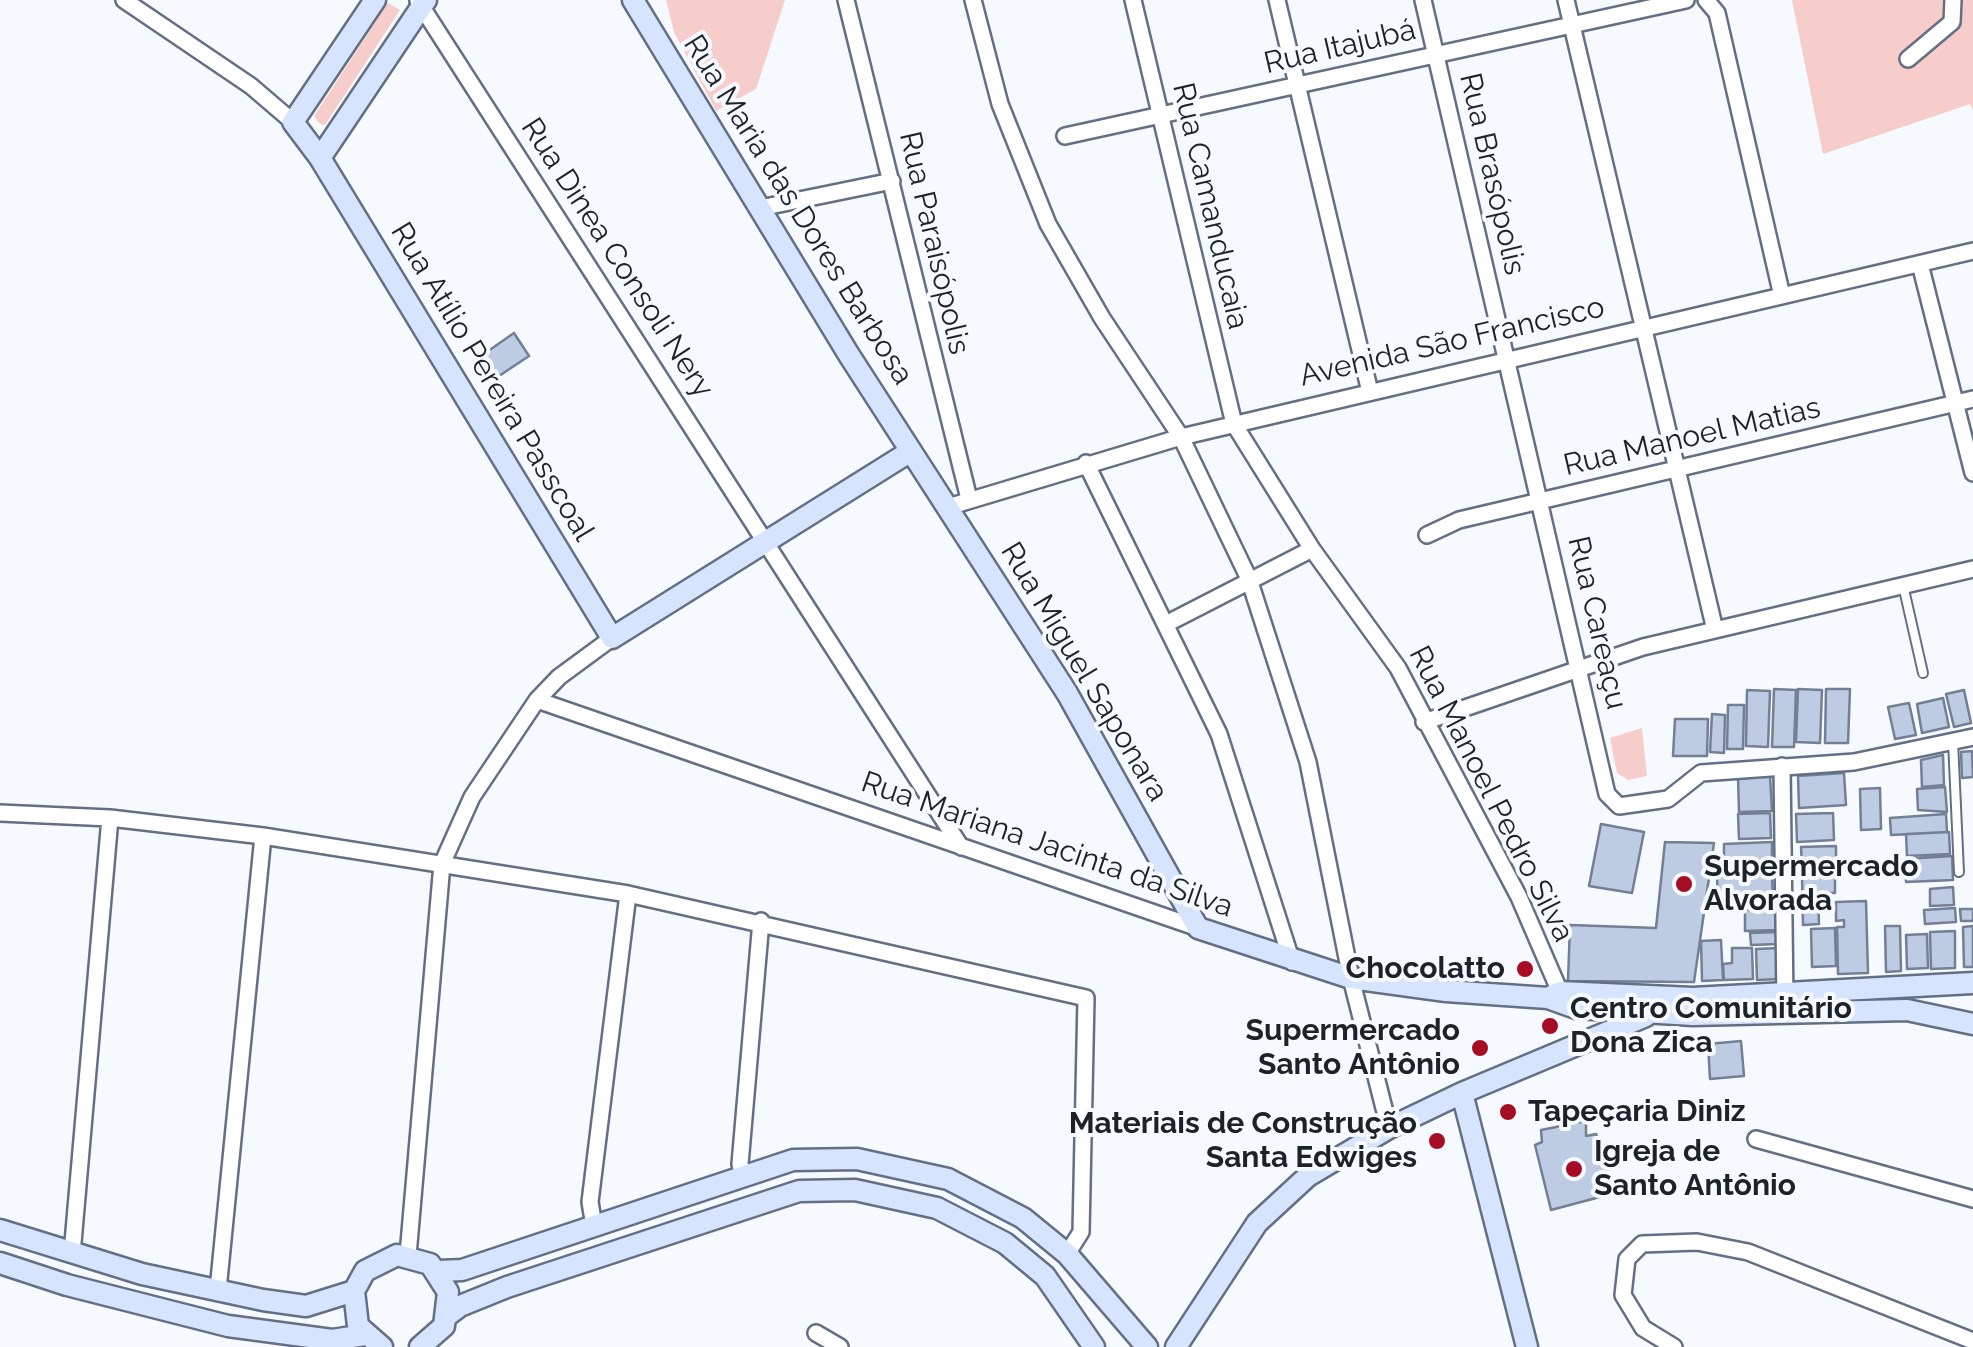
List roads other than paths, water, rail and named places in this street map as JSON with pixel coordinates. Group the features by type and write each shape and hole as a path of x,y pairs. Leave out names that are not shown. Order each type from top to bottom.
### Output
{"main road":[{"path":"293,122 375,0"},
{"name":"Rua Maria das Dores Barbosa","path":"634,0 912,452"},
{"path":"320,158 422,2"},
{"name":"Rua Atílio Pereira Passcoal","path":"293,122 320,158 612,638"},
{"path":"612,638 912,452"},
{"name":"Rua Miguel Saponara","path":"912,452 1067,692 1198,928"},
{"name":"Rua Mariana Jacinta da Silva","path":"1198,928 1350,978 1446,992 1554,995 1649,1006 1785,1004"},
{"path":"1785,1004 1973,983"},
{"path":"1948,1017 1950,986"},
{"name":"Rua Mariana Jacinta da Silva","path":"1554,995 1576,1008 1622,1013"},
{"path":"1785,1004 1907,1010 1973,1024"},
{"path":"1176,1347 1257,1223 1308,1176 1388,1128 1649,1006"},
{"path":"1560,1049 1622,1013 1649,1006"},
{"path":"1576,1008 1584,1032"},
{"path":"1462,1094 1526,1347"},
{"path":"438,1272 462,1270 793,1160 826,1158 918,1169 999,1202 1067,1254 1147,1347"},
{"path":"744,1177 751,1207"},
{"path":"420,1347 437,1335 448,1315 460,1306 508,1287 799,1191 827,1189 883,1194 937,1208 984,1230 1045,1276 1094,1347"},
{"path":"0,1230 72,1254 218,1290 306,1306 354,1291"},
{"path":"67,1286 72,1254"},
{"path":"373,1341 354,1315 354,1291 374,1263 408,1255 438,1272 448,1292 448,1315"},
{"path":"0,1263 67,1286 228,1326 332,1340 373,1341"}],"street":[{"path":"124,0 252,86 293,122"},
{"name":"Rua Paraisópolis","path":"846,0 969,499"},
{"path":"973,0 1000,104 1048,224 1092,302 1181,437 1248,579 1308,762 1350,978 1388,1128"},
{"name":"Rua Camanducaia","path":"1133,0 1234,424"},
{"path":"1276,0 1370,392"},
{"name":"Rua Brasópolis","path":"1422,0 1507,360"},
{"path":"1566,0 1715,630"},
{"name":"Rua Itajubá","path":"1064,136 1686,0"},
{"path":"1908,59 1952,22 1953,0"},
{"name":"Rua Dinea Consoli Nery","path":"422,2 960,847"},
{"path":"1711,6 1782,296"},
{"path":"760,208 892,181"},
{"name":"Avenida São Francisco","path":"948,506 1181,437 1973,251"},
{"path":"1920,264 1965,401 1973,473"},
{"name":"Rua Careaçu","path":"1507,360 1607,794 1619,806 1668,799 1701,773 1782,766"},
{"name":"Rua Manoel Matias","path":"1427,536 1459,520 1965,401"},
{"name":"Rua Manoel Pedro Silva","path":"1234,424 1312,549 1398,668 1519,898 1554,995"},
{"path":"1086,464 1218,734 1292,962"},
{"path":"1166,624 1312,549"},
{"path":"1424,722 1580,668 1715,630 1973,569"},
{"path":"408,1255 442,864 472,797 537,700 559,677 612,638"},
{"name":"Rua Mariana Jacinta da Silva","path":"537,700 1198,928"},
{"path":"1785,1004 1782,766 1854,762 1973,737"},
{"path":"0,813 110,818 262,836 628,894 761,921 1086,998 1081,1232 1067,1254"},
{"path":"72,1254 110,818"},
{"path":"218,1290 262,836"},
{"path":"594,1226 590,1202 628,894"},
{"path":"744,1177 740,1164 761,921"},
{"path":"1756,1138 1973,1199"},
{"path":"1674,1347 1632,1315 1624,1295 1627,1259 1642,1244 1652,1241 1697,1242 1748,1252 1973,1342"},
{"path":"816,1333 840,1347"}],"lane":[{"path":"1903,586 1923,673"},
{"path":"1953,742 1959,872"}],"place":[{"name":"Supermercado Alvorada","path":"1684,884"},
{"name":"Chocolatto","path":"1525,969"},
{"name":"Centro Comunitário Dona Zica","path":"1550,1026"},
{"name":"Supermercado Santo Antônio","path":"1480,1048"},
{"name":"Tapeçaria Diniz","path":"1508,1112"},
{"name":"Materiais de Construção Santa Edwiges","path":"1437,1141"},
{"name":"Igreja de Santo Antônio","path":"1574,1169"}]}
